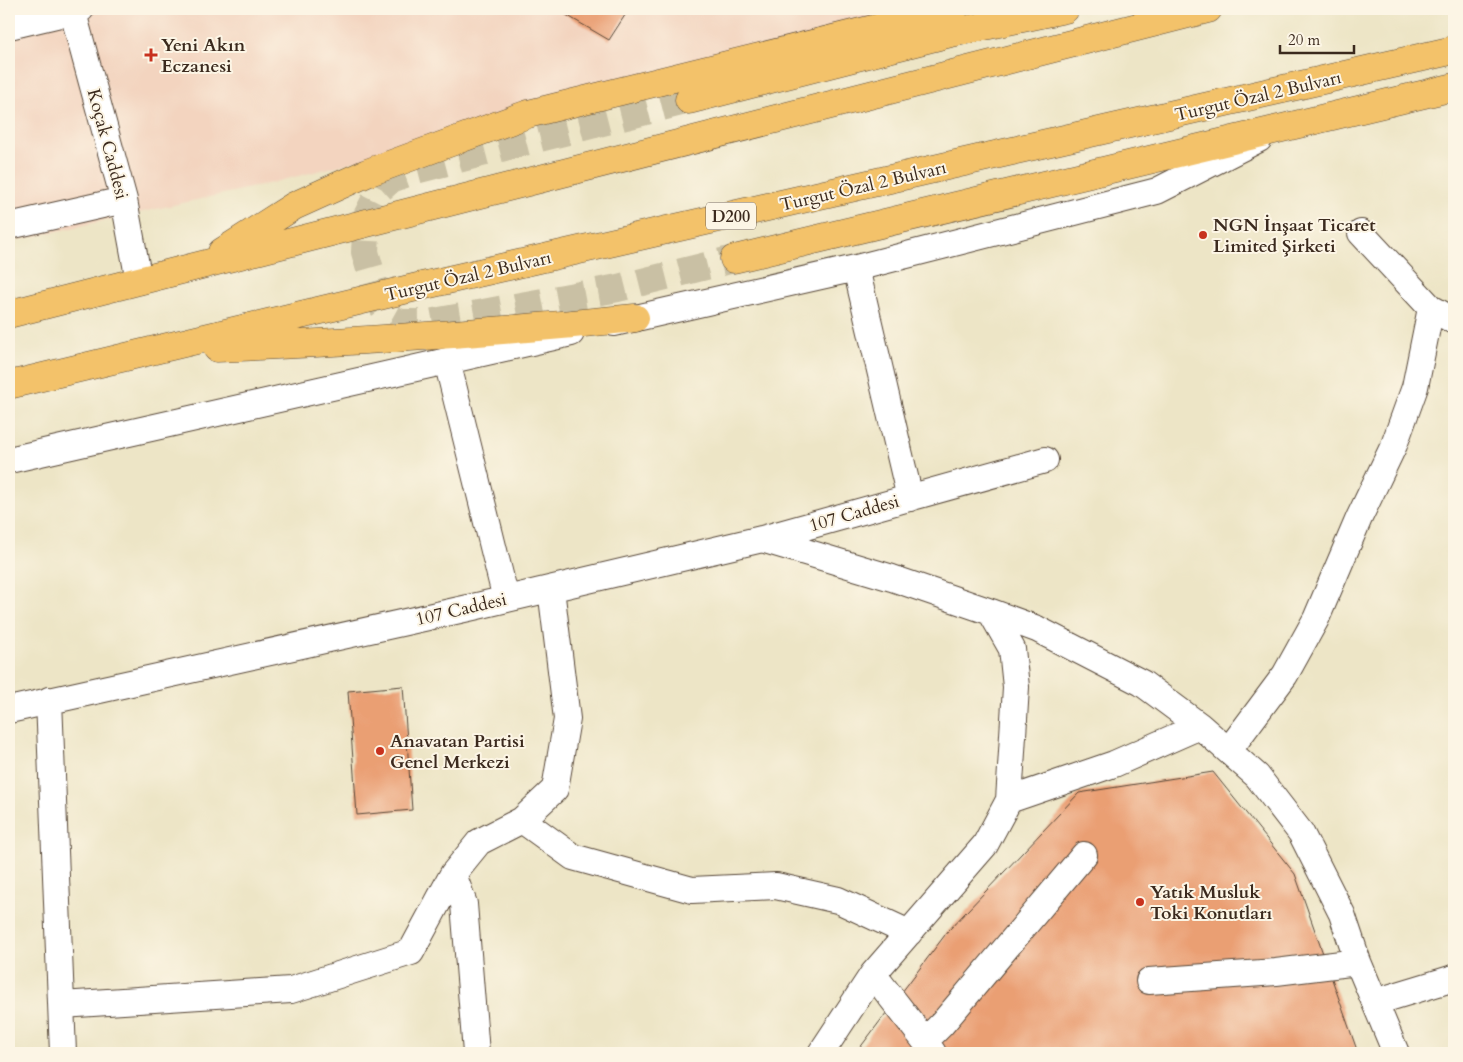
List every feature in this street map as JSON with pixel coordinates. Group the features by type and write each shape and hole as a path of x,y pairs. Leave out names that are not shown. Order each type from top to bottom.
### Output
{"highway":[{"path":"202,264 294,206 367,173 528,114 954,9"},
{"path":"689,100 951,33 1065,9"},
{"path":"9,314 1208,9"},
{"name":"Turgut Özal 2 Bulvarı","path":"9,385 426,285 1454,50"},
{"name":"Turgut Özal 2 Bulvarı","path":"734,260 1454,87"},
{"name":"Turgut Özal 2 Bulvarı","path":"155,350 354,342 635,318"}],"street":[{"path":"9,26 75,9"},
{"name":"Koçak Caddesi","path":"75,9 124,200 139,281"},
{"path":"9,460 856,268 1157,192 1277,130"},
{"path":"9,226 124,200"},
{"path":"1361,233 1431,308 1454,321"},
{"path":"856,268 910,498"},
{"path":"1229,750 1284,675 1316,619 1359,518 1394,445 1415,387 1431,308"},
{"path":"447,361 506,599"},
{"name":"107 Caddesi","path":"9,710 551,589 762,539 1045,460"},
{"path":"762,539 892,578 1037,629 1142,683 1200,726 1257,776 1301,833 1342,914 1358,962 1396,1053"},
{"path":"62,1005 291,990 411,952 453,874 479,842 522,820 555,788 566,719 551,589"},
{"path":"821,1053 873,974 985,845 1009,800 1016,687 1012,649 992,612"},
{"path":"49,700 63,1053"},
{"path":"1009,800 1114,764 1200,726"},
{"path":"522,820 573,857 692,890 776,886 838,900 909,933"},
{"path":"873,974 929,1047 942,1024 1084,855"},
{"path":"453,874 464,904 476,1053"},
{"path":"1149,981 1276,972 1358,962"},
{"path":"1375,1002 1454,978"}],"shaded area":[{"path":"9,9 954,9 263,185 9,242"}],"building":[{"path":"556,9 629,9 609,40"},
{"name":"Anavatan Partisi Genel Merkezi","path":"403,686 412,810 357,815 348,691"},
{"name":"Yatık Musluk Toki Konutları","path":"1213,772 1295,874 1358,1053 856,1053 948,931 1079,793"}],"tunnel":[{"path":"689,100 416,170 391,179 381,188 367,216 365,252 381,304 391,318 400,323 429,323 618,288 734,259"}],"place":[{"name":"Yeni Akın Eczanesi","path":"151,55"},
{"name":"NGN İnşaat Ticaret Limited Şirketi","path":"1203,235"},
{"name":"Anavatan Partisi Genel Merkezi","path":"380,751"},
{"name":"Yatık Musluk Toki Konutları","path":"1140,902"}]}
